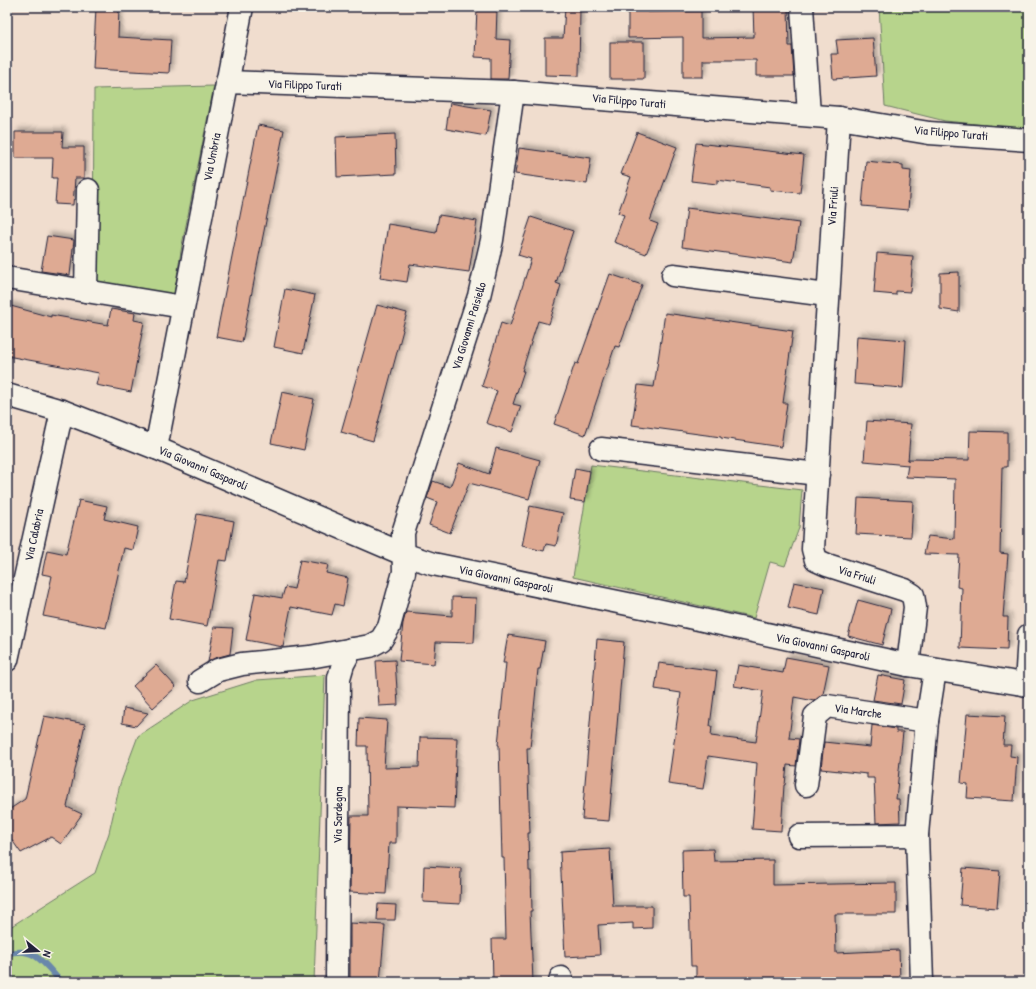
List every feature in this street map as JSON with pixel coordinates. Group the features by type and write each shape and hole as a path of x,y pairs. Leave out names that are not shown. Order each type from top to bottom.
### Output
{"street":[{"name":"Via Umbria","path":"156,448 242,7"},
{"path":"802,7 809,115"},
{"name":"Via Filippo Turati","path":"227,82 513,92 809,115 839,118 929,133 1029,140"},
{"name":"Via Giovanni Paisiello","path":"403,554 402,533 479,296 487,265 492,240 513,92"},
{"name":"Via Friuli","path":"839,118 813,549 816,560 827,565 905,590 913,595 915,607 908,665"},
{"path":"86,291 88,190"},
{"path":"673,275 828,295"},
{"path":"7,278 183,307"},
{"name":"Via Giovanni Gasparoli","path":"7,395 62,411 156,448 403,554 433,564 665,612 908,665 1028,685"},
{"name":"Via Calabria","path":"7,660 11,625 62,411"},
{"path":"601,449 818,474"},
{"path":"200,681 218,670 242,664 310,656 370,646 381,640 389,627 404,572 403,554"},
{"path":"1028,685 1029,635"},
{"name":"Via Sardegna","path":"336,982 339,678 343,664 350,649"},
{"path":"922,982 917,835 927,721 935,670"},
{"name":"Via Marche","path":"806,785 814,716 827,706 927,721"},
{"path":"799,836 917,835"}],"green space":[{"path":"879,7 1029,7 1029,129 945,121 885,106"},
{"path":"214,86 182,245 174,295 93,284 94,89"},
{"path":"591,465 802,490 799,528 785,566 770,562 754,618 573,577"},
{"path":"325,675 314,982 7,982 7,929 95,873 109,833 120,784 138,736 193,700 257,680"}],"building":[{"path":"96,7 119,7 118,37 171,40 169,73 93,69"},
{"path":"565,7 580,7 579,76 545,75 545,38 563,38"},
{"path":"628,7 647,7 647,12 701,11 701,38 754,37 753,7 788,7 789,46 792,46 794,76 756,76 756,60 703,60 703,77 683,77 683,37 628,38"},
{"path":"477,8 497,9 496,39 510,40 508,79 491,79 491,58 475,57"},
{"path":"873,38 876,76 833,79 831,54 838,54 836,40"},
{"path":"610,42 644,42 644,79 610,79"},
{"path":"450,103 491,110 486,136 446,129"},
{"path":"258,125 284,130 242,342 216,337"},
{"path":"15,132 63,132 62,147 84,147 84,178 75,178 73,205 55,204 57,178 52,178 53,158 15,158"},
{"path":"637,132 677,147 650,221 658,224 646,254 614,242 624,215 618,213 631,177 621,174"},
{"path":"395,134 396,174 337,177 336,137"},
{"path":"696,143 804,155 800,193 770,190 770,187 717,180 717,184 691,181"},
{"path":"519,148 591,158 587,184 515,174"},
{"path":"866,161 903,165 903,170 911,171 908,210 862,206"},
{"path":"687,208 799,223 793,262 682,247"},
{"path":"439,215 477,221 469,272 410,264 407,282 380,278 388,224 436,232"},
{"path":"531,217 573,231 556,283 561,285 549,324 538,321 522,371 524,371 513,404 521,406 512,432 486,423 497,391 482,386 501,323 510,326 531,259 518,255"},
{"path":"47,236 74,240 70,275 41,271"},
{"path":"877,253 913,256 910,292 896,291 896,295 874,293"},
{"path":"959,272 959,312 940,309 940,273"},
{"path":"610,274 642,285 619,347 615,346 585,435 554,424 575,363 578,364"},
{"path":"285,289 315,295 303,353 274,347"},
{"path":"7,305 51,317 51,315 108,325 111,309 135,313 134,320 144,322 131,392 96,385 99,373 7,356"},
{"path":"377,305 407,313 373,441 341,432"},
{"path":"665,313 793,331 783,403 787,403 781,447 632,425 638,385 654,387"},
{"path":"857,336 906,340 903,388 854,384"},
{"path":"282,392 314,399 304,450 271,443"},
{"path":"867,421 911,424 908,459 969,460 970,431 1007,432 1007,467 1002,467 1000,553 1008,554 1003,617 1008,617 1007,650 960,648 962,588 957,587 959,555 924,554 928,536 954,539 955,479 906,477 908,465 864,461"},
{"path":"496,448 540,460 529,499 469,483 450,533 429,525 437,502 427,498 433,481 450,487 459,463 489,474"},
{"path":"575,468 590,471 585,502 570,500"},
{"path":"858,498 913,501 911,537 856,534"},
{"path":"79,500 107,506 104,519 138,527 133,550 124,548 106,628 43,616 52,576 42,574 47,550 66,554"},
{"path":"530,506 563,513 556,546 546,544 544,551 522,546"},
{"path":"197,514 234,521 227,561 219,560 207,626 169,619 176,581 184,582"},
{"path":"300,560 328,565 326,573 348,578 343,606 335,604 332,615 291,607 283,647 246,640 255,593 282,598 285,587 294,589"},
{"path":"794,582 824,588 819,615 788,608"},
{"path":"452,597 476,598 474,643 436,642 434,664 399,661 403,623 406,612 452,616"},
{"path":"858,600 891,609 882,645 848,636"},
{"path":"214,627 233,628 230,654 215,658 208,662"},
{"path":"508,635 545,641 540,669 538,669 530,748 527,748 533,982 493,982 492,939 506,939 504,858 502,858 498,745 506,663 503,663"},
{"path":"597,639 624,642 609,821 582,819"},
{"path":"786,657 829,665 823,694 814,701 794,697 789,738 799,739 796,766 787,765 781,831 752,829 757,763 708,756 703,789 668,784 681,693 655,689 659,663 717,671 710,726 712,726 711,736 756,742 763,691 734,686 738,665 783,673"},
{"path":"395,660 398,705 379,706 376,661"},
{"path":"156,665 176,687 153,708 133,686"},
{"path":"878,675 905,680 901,704 873,700"},
{"path":"124,708 148,713 136,726 122,723"},
{"path":"967,714 1005,716 1003,745 1011,745 1010,756 1017,757 1014,801 967,798 968,784 961,783"},
{"path":"44,716 85,724 67,807 82,814 61,844 51,837 21,853 7,833 7,811 25,799"},
{"path":"359,718 387,720 384,768 419,767 420,737 457,738 454,808 396,806 396,843 389,843 386,894 350,892 351,816 368,816 367,746 358,746"},
{"path":"872,725 896,729 896,732 903,732 896,799 899,799 900,822 876,823 874,778 867,778 867,774 821,769 824,742 870,747"},
{"path":"610,849 613,906 652,906 652,928 633,929 633,923 598,925 600,955 565,957 560,852"},
{"path":"713,849 714,861 773,860 773,885 896,883 896,914 835,914 836,953 899,950 900,979 845,982 696,982 696,966 691,966 689,897 683,897 682,850"},
{"path":"424,866 461,868 460,904 423,902"},
{"path":"963,868 1000,871 997,908 960,905"},
{"path":"378,904 396,905 395,920 377,920"},
{"path":"350,923 385,925 380,982 350,982"}],"waterway":[{"path":"7,954 16,952 32,954 44,963 61,982"}]}
